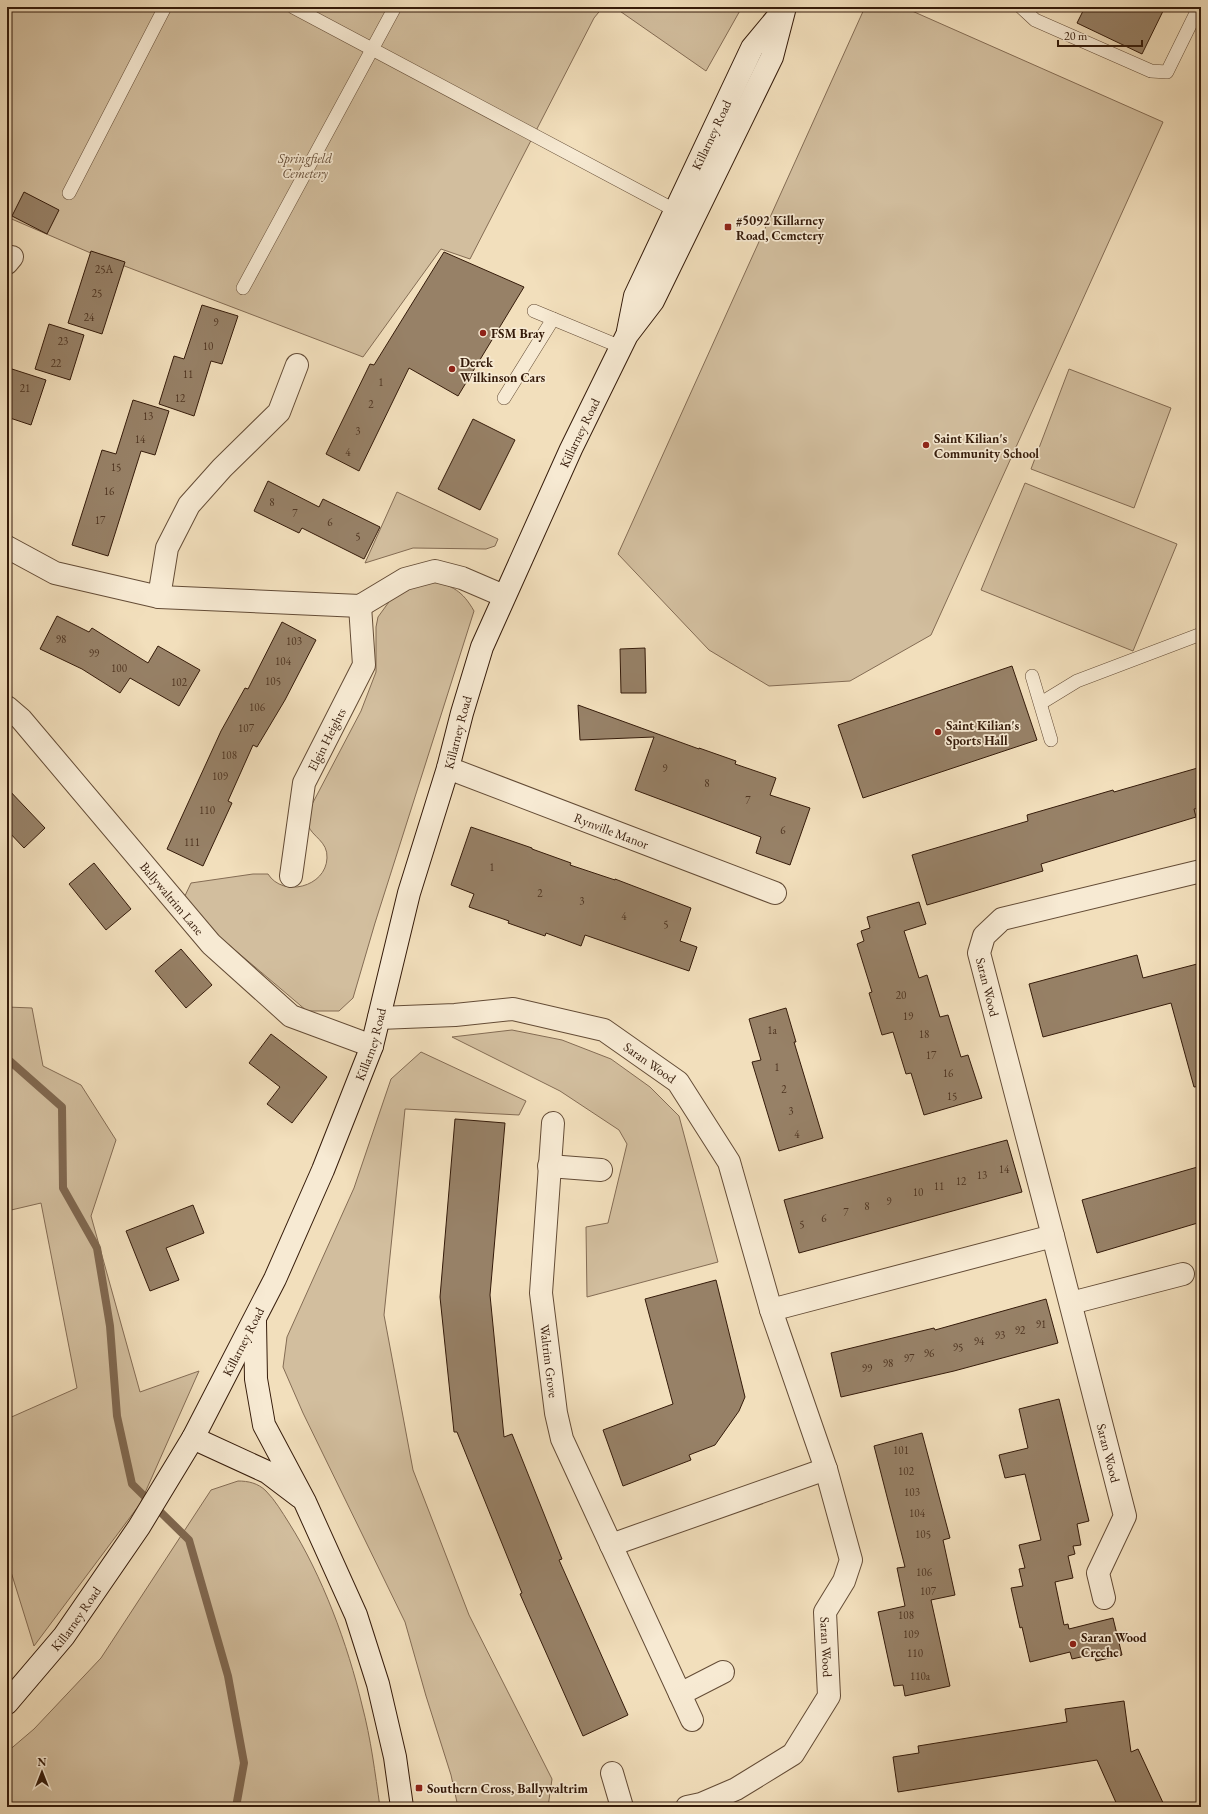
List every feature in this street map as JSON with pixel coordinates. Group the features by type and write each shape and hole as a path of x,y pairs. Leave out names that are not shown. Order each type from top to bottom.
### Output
{"street":[{"name":"Killarney Road","path":"7,1703 64,1636 139,1527 174,1467 193,1438 275,1279 323,1170 372,1046 409,893 448,768 482,647 571,449 624,341 635,296 684,215 772,57 785,8"},
{"path":"159,597 167,548 189,505 222,468 278,412 297,365"},
{"path":"7,547 55,573 159,597 360,606 405,580 435,571 462,578 504,596"},
{"name":"Elgin Heights","path":"291,876 304,783 364,665 360,606"},
{"name":"Ballywaltrim Lane","path":"7,707 21,719 212,944 291,1016 372,1046"},
{"name":"Rynville Manor","path":"448,768 775,893"},
{"name":"Saran Wood","path":"1104,1598 1098,1572 1125,1516 979,953 984,936 1002,919 1201,871"},
{"name":"Saran Wood","path":"379,1018 455,1015 513,1010 604,1030 678,1082 729,1162 771,1310 826,1469 851,1560 844,1581 825,1612 829,1696 793,1754 736,1789 701,1804 687,1807"},
{"name":"Waltrim Grove","path":"553,1123 541,1293 556,1413 562,1438 692,1720"},
{"path":"549,1166 601,1170"},
{"path":"771,1310 1053,1236"},
{"path":"1070,1303 1183,1274"},
{"path":"255,1319 256,1379 264,1425 305,1502 356,1616 378,1684 395,1757 402,1807"},
{"path":"193,1438 267,1472 305,1502"},
{"path":"611,1544 826,1469"},
{"path":"680,1694 723,1672"},
{"path":"612,1773 622,1807"}],"lane":[{"path":"69,193 165,7"},
{"path":"293,7 684,215"},
{"path":"243,288 395,7"},
{"path":"1021,7 1035,20 1151,72 1167,72 1199,7"},
{"path":"534,310 553,319 624,341"},
{"path":"504,398 553,319"},
{"path":"1041,703 1077,681 1201,634"},
{"path":"1032,676 1051,740"}],"green space":[{"name":"Springfield Cemetery","path":"7,7 603,7 594,18 470,259 441,249 363,357 93,254 7,217"},
{"path":"614,7 742,7 706,71"},
{"path":"865,7 903,7 1163,122 931,635 850,681 769,686 709,650 618,554"},
{"path":"1069,369 1171,408 1134,508 1031,469"},
{"path":"1025,483 1177,544 1133,651 981,590"},
{"path":"397,492 498,539 495,546 486,549 413,548 365,563"},
{"path":"431,579 456,590 465,598 474,611 375,923 353,998 339,1011 307,1011 203,923 183,900 191,883 253,874 268,874 283,886 293,887 303,886 312,882 319,876 325,868 327,852 325,847 308,825 308,812 361,711 376,672 376,627 378,617 399,588"},
{"path":"7,1007 32,1008 43,1066 81,1085 116,1140 91,1216 140,1392 199,1371 140,1504 34,1646 7,1559 7,1419 77,1388 41,1203 7,1211"},
{"path":"512,1030 562,1040 611,1059 650,1087 679,1116 718,1262 587,1297 586,1227 608,1223 627,1144 619,1130 560,1091 452,1037"},
{"path":"421,1052 526,1101 519,1115 405,1109 384,1315 413,1470 469,1615 552,1779 548,1807 458,1807 451,1775 405,1622 303,1413 283,1367 287,1337 354,1188 391,1079"},
{"path":"238,1481 256,1484 263,1488 272,1498 301,1543 323,1588 333,1611 356,1682 368,1730 380,1807 7,1807 7,1752 34,1729 101,1658 211,1490"}],"building":[{"path":"1085,7 1165,7 1142,54 1077,23"},
{"path":"24,192 59,210 47,234 12,216"},
{"path":"91,251 125,262 102,334 68,323"},
{"path":"444,252 524,287 458,396 409,368 359,471 326,454 370,364 374,365"},
{"path":"202,305 238,316 222,364 211,361 194,416 159,404 174,356 184,359"},
{"path":"49,324 84,335 70,380 35,369"},
{"path":"12,369 46,380 31,425 7,417 7,384"},
{"path":"133,400 169,411 155,455 141,451 108,556 72,545 102,450 116,454"},
{"path":"473,419 515,440 480,510 438,489"},
{"path":"268,481 319,507 323,499 380,527 364,559 302,528 299,533 254,511"},
{"path":"57,616 89,632 92,628 148,663 158,646 200,670 179,706 130,678 120,693 82,669 40,649"},
{"path":"282,622 316,640 285,700 257,747 253,745 228,801 232,803 203,866 167,849 221,731 245,688 248,689"},
{"path":"645,648 646,693 621,693 620,649"},
{"name":"Saint Kilian's Sports Hall","path":"1012,666 1037,740 863,798 838,725"},
{"path":"578,705 736,761 735,764 776,778 770,795 810,808 790,865 756,853 761,837 635,790 654,737 580,740"},
{"path":"1201,767 1201,808 1194,809 1196,817 1041,864 1043,871 927,905 912,855 1028,821 1027,815 1113,790 1114,792"},
{"path":"7,788 45,828 24,848 7,830"},
{"path":"471,827 532,848 571,863 570,865 615,879 691,908 680,941 697,947 689,971 585,935 581,946 546,933 545,936 469,907 474,894 451,885"},
{"path":"94,863 131,909 106,930 69,884"},
{"path":"919,902 926,924 904,931 919,978 927,975 940,1017 948,1015 961,1057 968,1055 982,1098 924,1115 911,1073 906,1074 893,1032 882,1035 869,993 872,992 857,944 864,941 861,931 870,928 867,917"},
{"path":"181,949 212,985 186,1008 155,971"},
{"path":"1137,955 1143,978 1201,963 1201,1086 1194,1087 1171,1003 1043,1037 1029,984"},
{"path":"786,1008 796,1042 794,1042 823,1138 779,1151 752,1062 761,1060 749,1019"},
{"path":"271,1034 327,1077 292,1123 267,1104 280,1087 249,1063"},
{"path":"455,1119 505,1123 490,1295 504,1437 512,1434 562,1559 559,1560 628,1715 583,1736 520,1594 522,1593 457,1432 454,1432 440,1297"},
{"path":"1007,1140 1022,1192 799,1253 784,1200"},
{"path":"1201,1166 1201,1222 1097,1253 1082,1200"},
{"path":"193,1205 204,1233 166,1248 179,1280 150,1291 126,1231"},
{"path":"716,1280 745,1397 739,1411 715,1445 689,1455 691,1460 623,1486 603,1430 673,1404 645,1299"},
{"path":"1046,1299 1058,1343 954,1371 841,1397 831,1353 934,1328 935,1330"},
{"path":"1059,1399 1089,1521 1077,1524 1081,1545 1073,1546 1075,1554 1068,1556 1073,1578 1055,1582 1064,1625 1068,1624 1069,1629 1113,1618 1122,1655 1096,1661 1094,1654 1072,1659 1070,1652 1030,1662 1022,1627 1020,1628 1011,1588 1023,1586 1019,1569 1025,1568 1019,1545 1041,1540 1025,1474 1005,1478 999,1455 1028,1448 1019,1409"},
{"path":"922,1433 950,1538 943,1540 955,1595 931,1600 950,1686 905,1696 903,1685 894,1686 878,1612 905,1606 897,1568 905,1567 874,1446"},
{"path":"1124,1701 1131,1752 1138,1749 1165,1807 1118,1807 1097,1760 898,1792 893,1757 919,1753 918,1746 1067,1722 1065,1709"}],"waterway":[{"path":"7,1061 11,1062 62,1107 63,1188 97,1248 110,1326 117,1416 132,1484 189,1540 228,1676 244,1763 236,1807"}],"place":[{"name":"#5092 Killarney Road, Cemetery","path":"728,227"},
{"name":"FSM Bray","path":"483,333"},
{"name":"Derek Wilkinson Cars","path":"452,369"},
{"name":"Saint Kilian's Community School","path":"926,445"},
{"name":"Saint Kilian's Sports Hall","path":"938,732"},
{"name":"Saran Wood Creche","path":"1073,1644"},
{"name":"Southern Cross, Ballywaltrim","path":"419,1788"}]}
